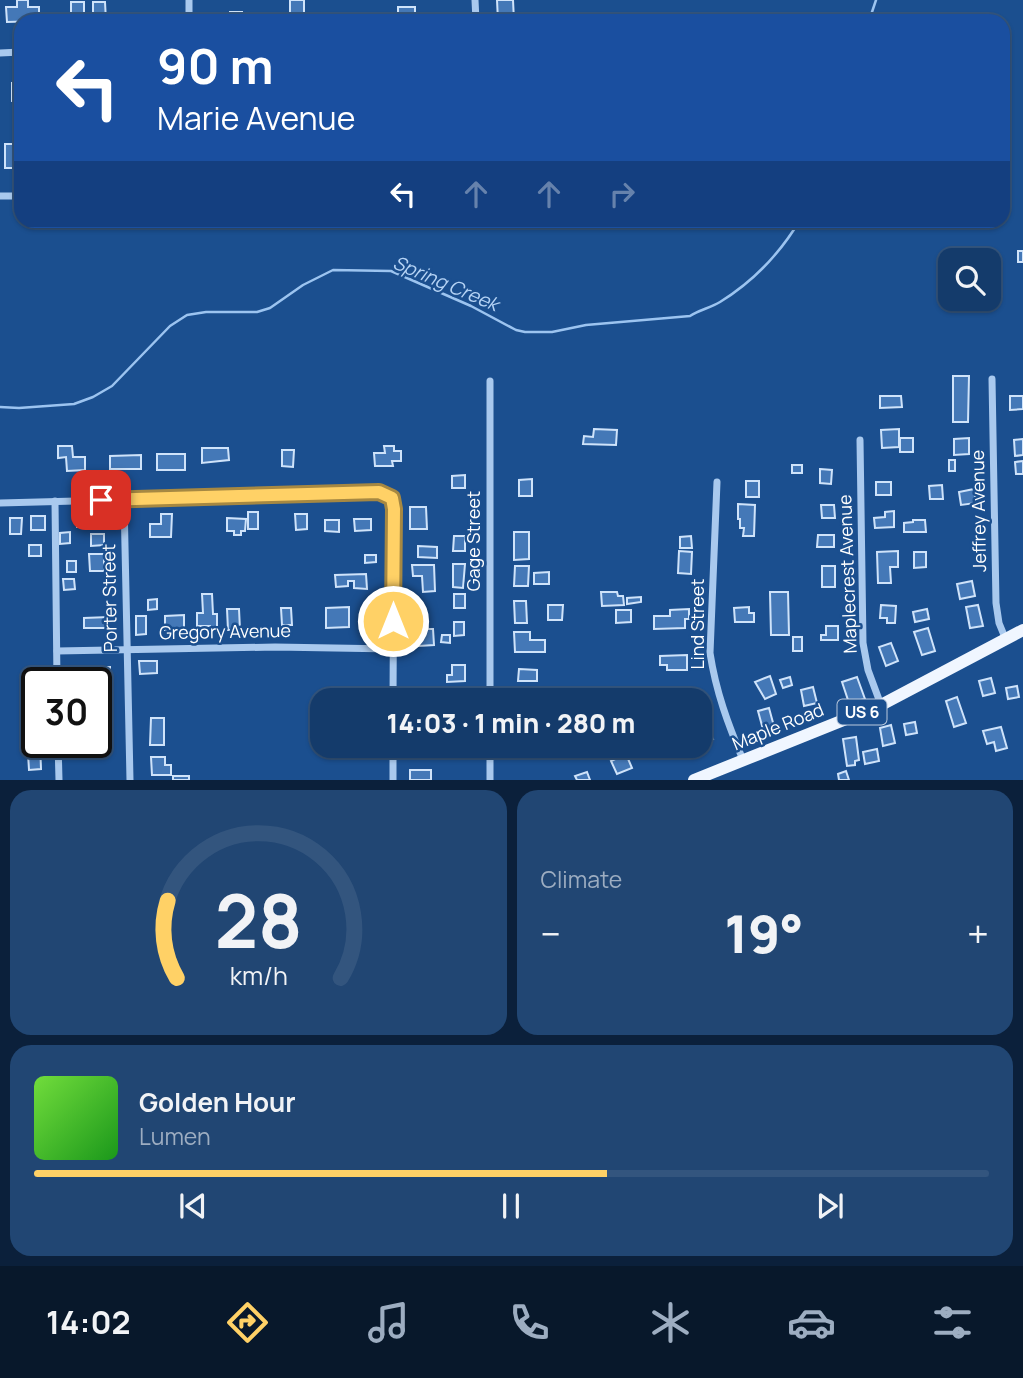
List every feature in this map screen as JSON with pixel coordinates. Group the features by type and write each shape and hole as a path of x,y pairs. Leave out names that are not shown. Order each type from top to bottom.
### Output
{"main road":[{"name":"Maple Road","path":"694,779 881,705 1023,630"}],"street":[{"name":"Jeffrey Avenue","path":"992,379 996,603 999,623 1007,640"},
{"name":"Gage Street","path":"490,381 490,688"},
{"name":"Maplecrest Avenue","path":"860,440 863,643 868,670 881,705"},
{"name":"Lind Street","path":"716,482 710,653 722,712 743,760"},
{"path":"0,503 379,492 392,498 393,688"},
{"name":"Porter Street","path":"124,500 130,779"},
{"path":"55,501 57,667"},
{"name":"Gregory Avenue","path":"57,651 393,649"},
{"path":"58,758 59,779"},
{"path":"393,758 393,779"},
{"path":"490,758 490,779"}],"building":[{"path":"17,0 28,0 28,7 39,7 39,14 14,14 14,22 7,22 6,7 17,7"},
{"path":"290,0 304,0 304,14 290,14"},
{"path":"497,0 513,0 514,14 498,14"},
{"path":"71,2 84,2 84,14 71,14"},
{"path":"93,2 105,2 106,14 93,14"},
{"path":"398,7 415,7 415,14 398,14"},
{"path":"12,83 14,83 12,101"},
{"path":"5,144 14,144 14,168 5,168"},
{"path":"1018,251 1023,251 1023,262 1018,262"},
{"path":"953,376 969,376 968,422 953,422"},
{"path":"880,396 901,396 902,407 880,408"},
{"path":"1010,396 1023,396 1023,409 1010,410"},
{"path":"594,429 617,430 616,445 583,444 584,436 593,437"},
{"path":"899,429 899,447 882,448 881,430"},
{"path":"900,438 913,438 913,452 900,452"},
{"path":"969,438 969,454 954,455 954,439"},
{"path":"1023,439 1023,455 1015,456 1014,440"},
{"path":"58,446 72,446 73,457 85,457 85,470 67,471 66,457 58,458"},
{"path":"384,446 394,446 394,451 401,451 401,461 392,461 393,466 375,466 374,453 385,453"},
{"path":"202,448 228,448 229,460 202,463"},
{"path":"282,450 294,450 293,467 282,466"},
{"path":"157,454 185,454 185,470 157,470"},
{"path":"141,455 141,469 110,469 110,456"},
{"path":"949,460 955,460 955,471 949,471"},
{"path":"1023,461 1023,474 1016,474 1015,462"},
{"path":"792,465 802,465 802,473 792,473"},
{"path":"820,469 832,470 831,484 820,483"},
{"path":"465,475 465,488 452,488 452,476"},
{"path":"532,479 532,496 519,496 519,480"},
{"path":"746,481 759,481 759,497 746,497"},
{"path":"876,482 891,482 891,495 876,495"},
{"path":"942,485 943,499 930,499 929,486"},
{"path":"974,489 976,503 961,505 959,492"},
{"path":"738,504 755,505 754,536 743,536 744,528 740,528 738,519"},
{"path":"821,505 834,505 835,518 822,518"},
{"path":"410,507 426,507 427,529 410,529"},
{"path":"894,511 894,527 875,528 874,518 885,517 885,512"},
{"path":"76,512 104,512 104,526 77,527"},
{"path":"248,512 258,512 258,529 248,529"},
{"path":"161,514 172,514 171,537 150,537 150,524 161,524"},
{"path":"295,514 307,514 307,529 296,530"},
{"path":"31,516 45,516 45,530 31,530"},
{"path":"10,518 22,518 21,534 10,534"},
{"path":"227,518 246,519 245,531 241,531 241,535 234,535 234,531 227,531"},
{"path":"354,519 371,519 371,530 355,531"},
{"path":"325,520 339,520 339,532 325,531"},
{"path":"925,520 926,532 904,532 904,523"},
{"path":"70,532 70,543 60,544 60,533"},
{"path":"514,532 529,532 529,559 514,560"},
{"path":"91,534 104,534 104,545 91,546"},
{"path":"818,535 834,535 834,547 817,547"},
{"path":"454,536 465,536 465,551 453,551"},
{"path":"691,536 692,548 680,548 680,537"},
{"path":"29,545 41,545 41,556 29,556"},
{"path":"418,546 437,547 437,558 418,557"},
{"path":"679,551 692,552 691,574 678,573"},
{"path":"898,551 898,567 890,567 891,583 878,583 877,552"},
{"path":"914,552 926,552 926,567 914,568"},
{"path":"89,554 104,554 104,571 90,571"},
{"path":"365,555 376,555 376,562 365,563"},
{"path":"67,561 76,561 76,572 67,572"},
{"path":"453,564 465,564 463,588 453,587"},
{"path":"412,565 434,565 435,591 423,592 422,576 413,576"},
{"path":"515,566 529,566 528,586 514,586"},
{"path":"822,566 835,566 835,587 822,587"},
{"path":"549,572 549,584 534,584 534,573"},
{"path":"366,574 367,589 354,588 354,581 348,581 348,586 336,587 335,575"},
{"path":"63,579 74,579 75,589 64,590"},
{"path":"972,581 975,596 960,599 957,584"},
{"path":"601,592 617,592 618,596 623,596 624,605 602,606"},
{"path":"770,592 788,592 789,635 771,635"},
{"path":"202,594 212,594 213,614 217,614 217,630 211,630 210,626 197,626 197,613 203,613"},
{"path":"454,594 465,594 465,608 454,608"},
{"path":"641,597 641,602 627,604 627,598"},
{"path":"157,599 157,609 148,610 148,600"},
{"path":"514,601 526,601 527,623 515,623"},
{"path":"548,605 563,605 562,620 548,620"},
{"path":"881,605 896,606 895,623 887,623 887,618 880,618"},
{"path":"978,605 983,626 970,628 966,607"},
{"path":"349,607 349,627 326,628 326,608"},
{"path":"749,607 749,613 754,613 754,622 735,622 734,608"},
{"path":"281,608 291,608 292,625 282,625"},
{"path":"227,609 239,609 240,630 228,630"},
{"path":"689,609 685,628 654,629 654,616 670,616 670,610"},
{"path":"927,609 929,619 915,622 913,612"},
{"path":"616,610 631,610 631,622 616,623"},
{"path":"184,615 184,630 165,630 165,616"},
{"path":"136,616 146,616 146,634 136,635"},
{"path":"109,617 109,628 84,628 84,618"},
{"path":"418,622 427,622 428,629 433,629 434,645 419,646"},
{"path":"454,622 464,622 464,635 454,636"},
{"path":"826,626 838,626 838,640 821,640 821,635 826,635"},
{"path":"928,628 935,651 922,655 914,632"},
{"path":"514,632 530,632 530,640 545,640 545,652 515,652"},
{"path":"442,635 450,635 450,643 441,642"},
{"path":"793,637 802,637 802,651 793,651"},
{"path":"891,643 898,661 886,666 879,647"},
{"path":"687,655 687,670 667,670 667,665 660,665 660,656"},
{"path":"139,661 157,661 157,673 140,674"},
{"path":"452,665 465,665 465,681 447,682 447,675 452,675"},
{"path":"519,669 537,670 537,681 518,681"},
{"path":"770,676 776,694 765,699 755,682"},
{"path":"790,677 792,685 783,688 780,680"},
{"path":"857,677 865,699 849,703 842,682"},
{"path":"991,678 995,693 983,696 979,681"},
{"path":"1017,686 1019,697 1008,699 1006,688"},
{"path":"813,687 817,703 804,706 801,690"},
{"path":"957,697 966,723 954,727 946,701"},
{"path":"769,708 775,730 764,733 758,711"},
{"path":"151,718 164,718 164,745 150,745"},
{"path":"915,722 917,733 906,735 904,724"},
{"path":"891,725 895,743 883,746 880,728"},
{"path":"1001,727 1007,748 996,751 994,742 987,744 983,731"},
{"path":"856,737 859,760 855,761 855,765 847,766 843,739"},
{"path":"877,749 879,761 865,764 863,752"},
{"path":"151,757 165,757 165,765 171,765 171,775 152,775"},
{"path":"28,758 41,758 41,769 29,770"},
{"path":"628,758 632,768 617,774 611,761"},
{"path":"410,770 431,770 431,780 410,780"},
{"path":"846,771 849,780 839,780 838,774"},
{"path":"587,772 590,780 577,780 575,776"},
{"path":"173,776 189,776 189,780 173,780"}],"waterway":[{"name":"Spring Creek","path":"871,14 876,0"},
{"name":"Spring Creek","path":"0,407 74,404 93,397 112,386 170,326 187,315 206,312 257,312 270,308 303,285 333,270 391,271 525,332 552,332 586,325 690,316 720,302 755,276 795,228"}],"route":[{"path":"101,500 379,492 392,498 394,509 393,621"}]}
